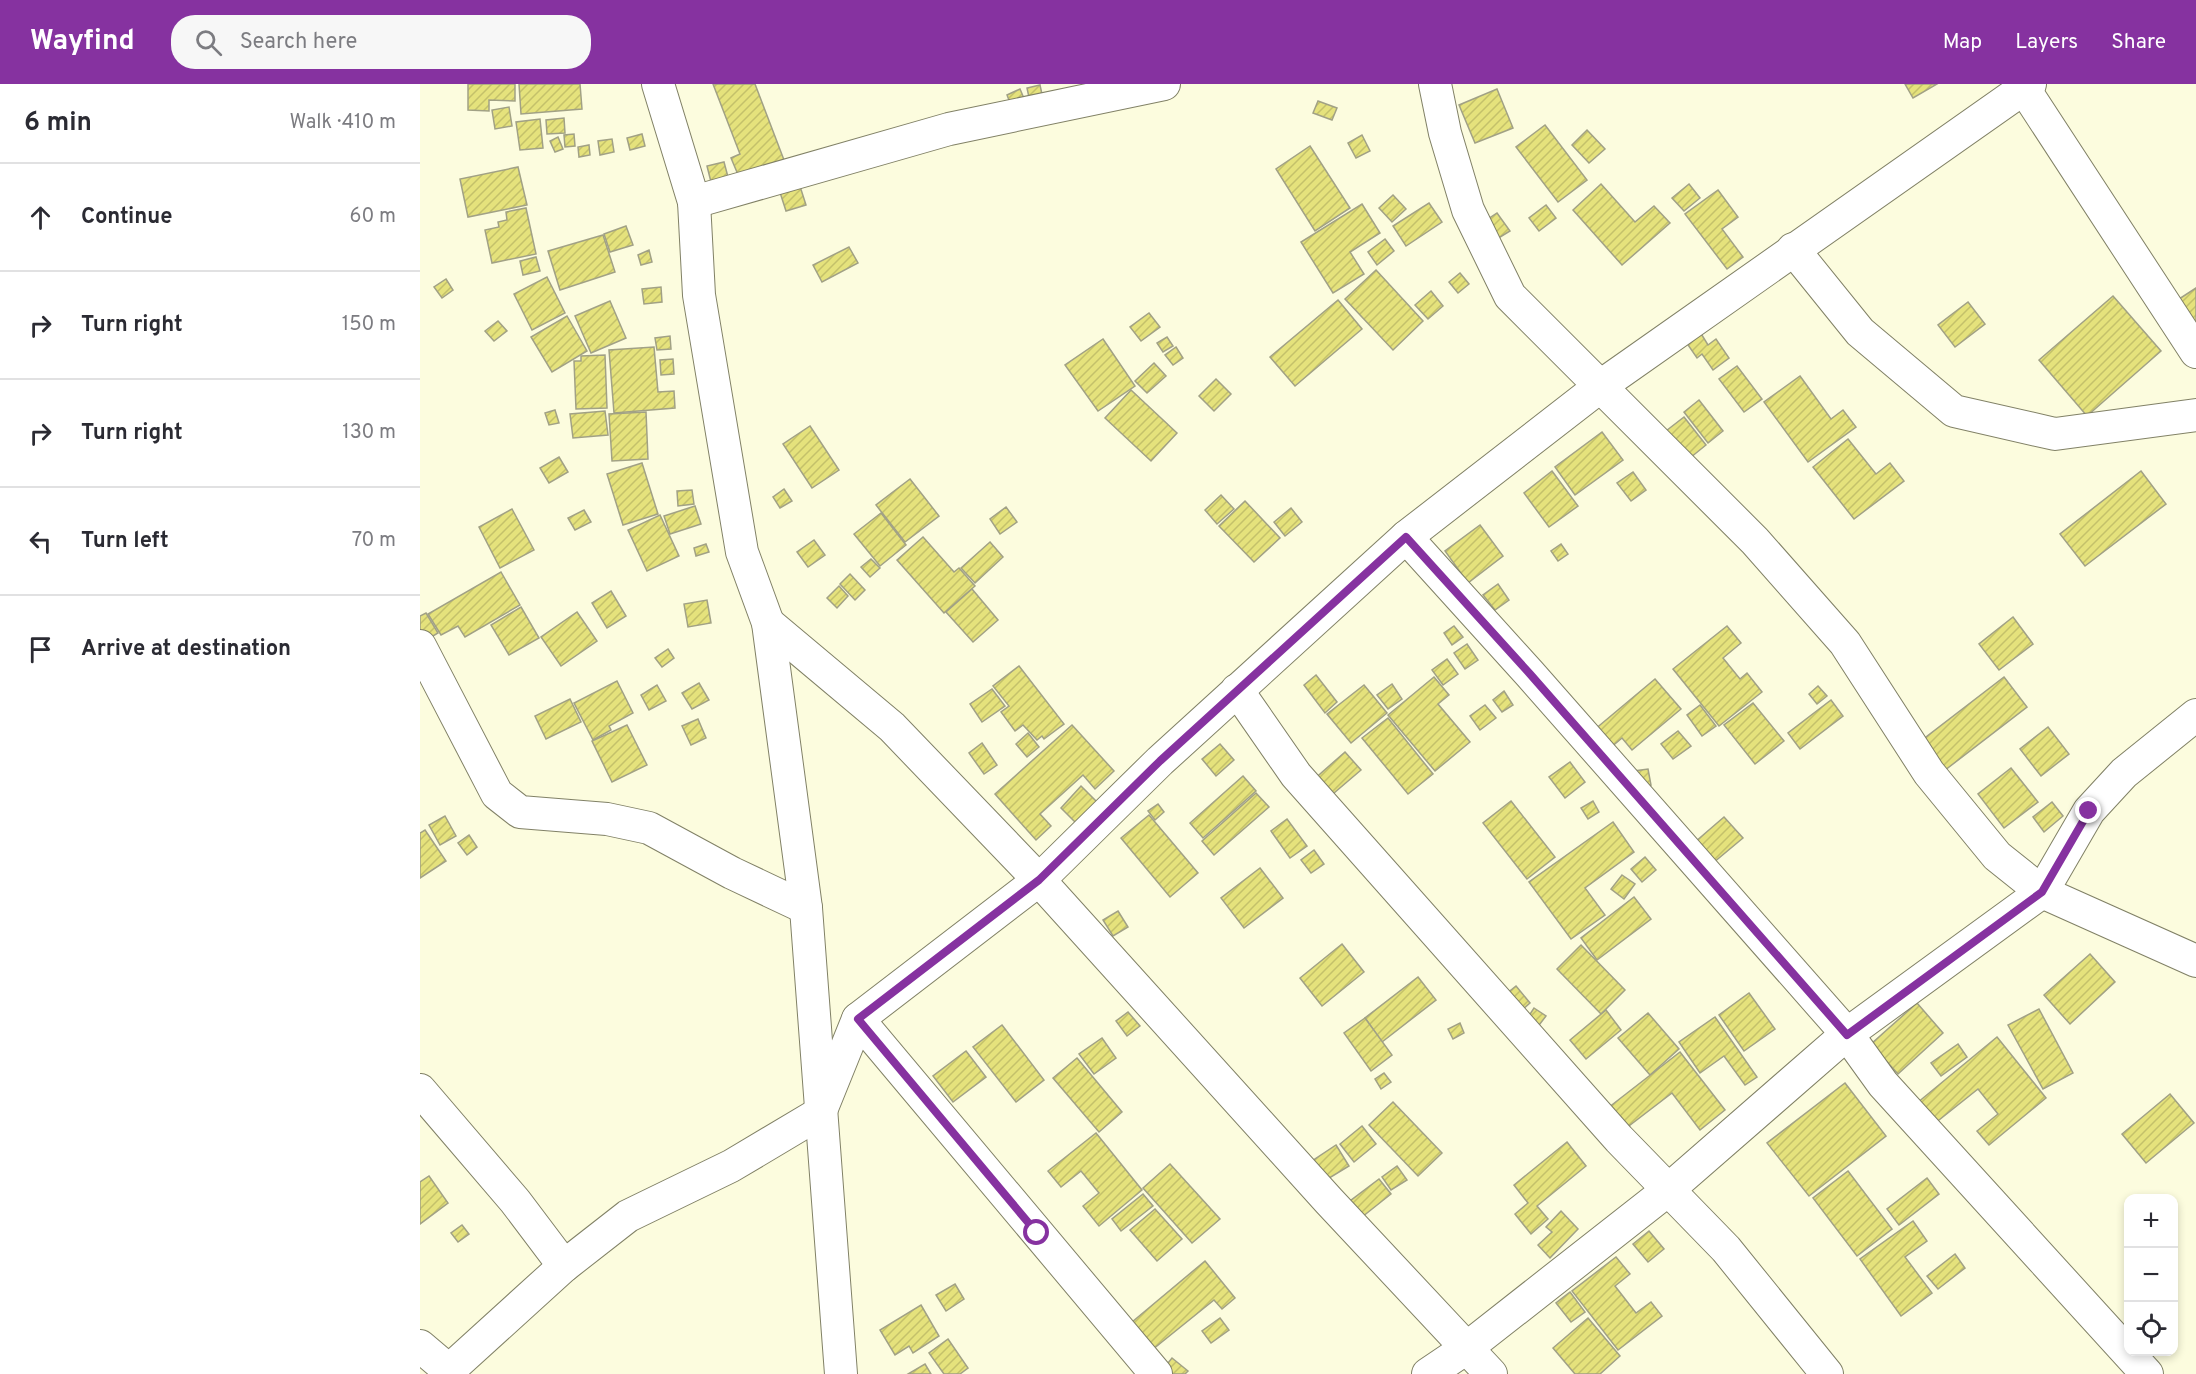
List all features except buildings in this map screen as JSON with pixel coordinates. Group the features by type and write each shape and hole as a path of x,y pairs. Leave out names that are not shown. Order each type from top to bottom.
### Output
{"street":[{"path":"658,84 694,202 699,295 742,552 768,623 806,908 841,1374"},
{"path":"694,202 949,129 1164,84"},
{"path":"1435,84 1444,133 1468,210 1510,296 1602,385 1755,541 1845,643 1929,773 1997,856 2042,892 2196,961"},
{"path":"420,1346 449,1373 564,1266 628,1216 731,1166 820,1113 858,1019 1039,880 1237,690 1406,537 1602,385 2025,86 2196,352"},
{"path":"1793,249 1860,332 1954,411 2055,434 2196,415"},
{"path":"1406,537 1530,674 1847,1035 1883,1084 2147,1374"},
{"path":"768,623 892,727 1039,880 1329,1201 1491,1374"},
{"path":"420,646 497,794 520,812 607,819 649,828 732,873 806,908"},
{"path":"1237,690 1296,775 1491,996 1668,1190 1726,1249 1827,1374"},
{"path":"1428,1374 1468,1347 1668,1190 1847,1035 2042,892 2089,811 2124,773 2166,736 2196,715"},
{"path":"858,1019 1156,1374"},
{"path":"420,1090 515,1201 564,1266"}],"route":[{"path":"1037,1233 858,1019 1039,880 1160,761 1406,537 1530,674 1847,1035 2042,892 2089,811"}]}
